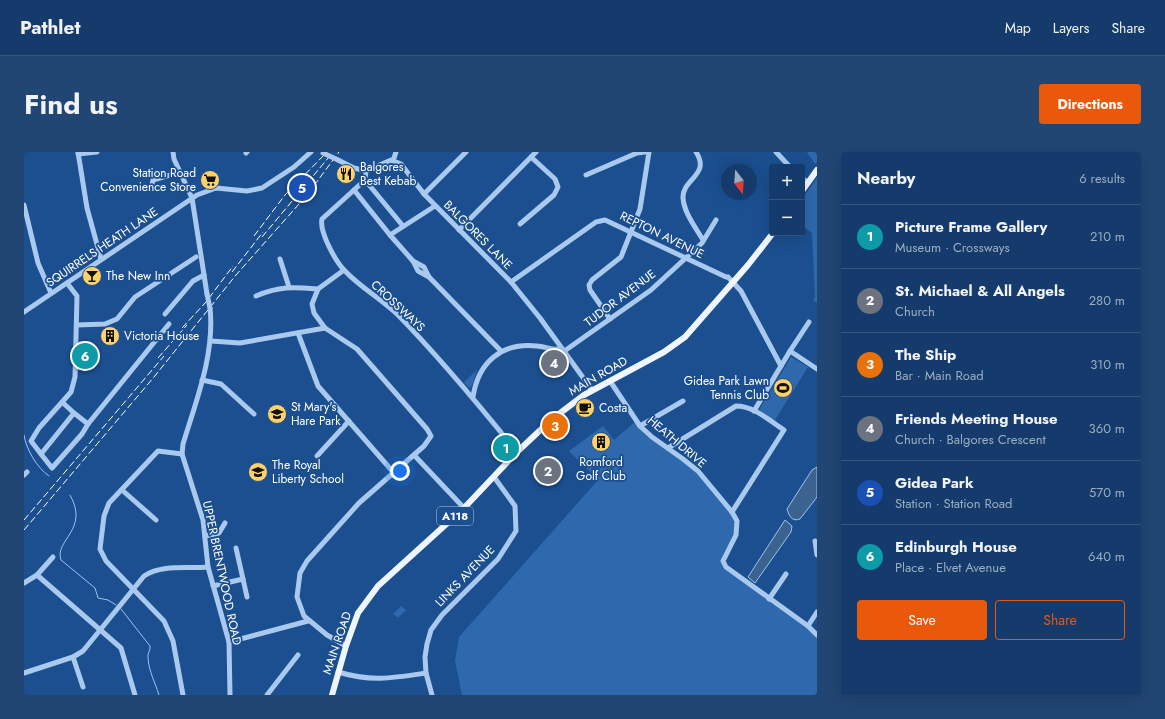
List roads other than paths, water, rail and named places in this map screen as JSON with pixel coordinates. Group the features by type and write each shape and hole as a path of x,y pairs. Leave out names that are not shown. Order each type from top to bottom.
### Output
{"main road":[{"path":"805,187 817,170"},
{"name":"MAIN ROAD","path":"332,695 346,646 358,613 370,594 464,508 546,424 592,390 664,352 685,337 771,236"}],"street":[{"path":"97,152 78,153 88,208 102,259"},
{"name":"UPPER BRENTWOOD ROAD","path":"173,152 192,198 210,308 211,341 202,380 183,444 182,454 203,520 208,567 229,642 230,695"},
{"name":"SQUIRRELS HEATH LANE","path":"24,312 192,198 216,188 247,191 262,188 294,167 311,152"},
{"path":"322,153 354,168 366,171 374,169 384,162 393,160 396,152"},
{"path":"424,194 466,152"},
{"path":"459,230 536,152"},
{"path":"586,175 638,153 645,152"},
{"path":"610,319 590,290 589,285 592,280 620,259 640,209 649,152"},
{"path":"696,152 700,163 700,170 685,187 683,196 686,210 703,240"},
{"path":"776,152 787,164"},
{"path":"520,224 554,195 558,187 555,180 531,157"},
{"name":"BALGORES LANE","path":"393,160 401,164 435,206 511,282 540,318 592,390"},
{"path":"366,171 365,180 403,226"},
{"path":"151,189 152,178 180,172"},
{"name":"CROSSWAYS","path":"365,180 327,214 322,223 328,246 344,270 398,315 473,397 517,452"},
{"path":"354,190 413,261 418,271 429,277 501,352"},
{"path":"24,205 38,263 51,293"},
{"path":"390,235 435,206"},
{"name":"REPTON AVENUE","path":"511,282 598,221 608,220 727,277 733,282 741,291 781,366"},
{"name":"TUDOR AVENUE","path":"562,350 651,290 703,240 716,220"},
{"path":"77,325 105,324 117,319 135,297 196,258"},
{"path":"280,259 289,286"},
{"path":"344,270 318,289 312,304 314,313 325,328 357,349 427,429 431,436 414,455 359,504 302,568 297,586 297,597 300,610 308,621 346,646"},
{"path":"165,314 193,281 204,275"},
{"path":"67,283 77,296 75,377 71,392 39,428 31,442 52,468 82,434 88,424 169,324"},
{"path":"256,296 273,289 289,286 318,289"},
{"path":"754,411 809,322"},
{"path":"211,341 240,343 325,328"},
{"path":"298,333 314,380 394,473"},
{"path":"473,397 478,374 501,352 518,346 528,345 562,350"},
{"path":"790,351 817,369"},
{"path":"202,380 221,384 254,414"},
{"name":"HEATH DRIVE","path":"610,381 640,426 652,437 698,471 732,512 737,521 736,535 723,561 726,567 808,626 817,635"},
{"path":"640,426 683,401"},
{"path":"62,402 88,424"},
{"path":"668,448 736,406 742,406 754,411 784,430 732,512"},
{"path":"40,454 74,413"},
{"path":"317,456 349,421"},
{"path":"182,454 158,451 109,503 104,516 100,549 106,561 164,621 172,641 183,695"},
{"path":"414,455 464,508"},
{"name":"LINKS AVENUE","path":"432,695 426,673 426,644 435,623 498,559 516,531 515,506 494,477"},
{"path":"122,490 156,520"},
{"path":"205,536 219,533 226,523"},
{"path":"815,541 817,555"},
{"path":"236,548 247,596"},
{"path":"24,583 37,575 53,557"},
{"path":"24,673 73,657 83,651 102,630 144,576 153,570 163,568 208,567"},
{"path":"769,599 786,574"},
{"path":"37,575 121,648 135,695"},
{"path":"213,586 243,579"},
{"path":"808,626 817,612"},
{"path":"229,642 308,621"},
{"path":"267,695 298,655"},
{"path":"73,657 83,687"},
{"path":"338,672 374,680 426,673"}],"waterway":[{"path":"24,435 27,446 33,458 40,468 49,476"},
{"path":"70,495 75,507 76,517 74,526 62,546 60,553 61,560 95,588 98,598 108,600 116,605"},
{"path":"121,609 150,646 148,656 149,663 159,695"}],"railway":[{"path":"254,236 285,195 327,152"},
{"path":"24,530 154,377 236,275 307,195 339,152"},
{"path":"262,237 329,157"},
{"path":"232,272 263,232"},
{"path":"182,328 206,302 233,266"},
{"path":"158,358 187,325"},
{"path":"24,520 164,356"}],"place":[{"name":"Balgores Best Kebab","path":"346,174"},
{"name":"Station Road Convenience Store","path":"210,180"},
{"name":"Gidea Park","path":"302,188"},
{"name":"The New Inn","path":"92,276"},
{"name":"Victoria House","path":"110,336"},
{"name":"Edinburgh House","path":"85,356"},
{"name":"Friends Meeting House","path":"554,363"},
{"name":"Gidea Park Lawn Tennis Club","path":"783,388"},
{"name":"Costa","path":"585,408"},
{"name":"St Mary's Hare Park","path":"277,414"},
{"name":"The Ship","path":"555,426"},
{"name":"Romford Golf Club","path":"601,442"},
{"name":"Picture Frame Gallery","path":"506,448"},
{"name":"St. Michael & All Angels","path":"548,471"},
{"name":"The Royal Liberty School","path":"258,472"}]}
